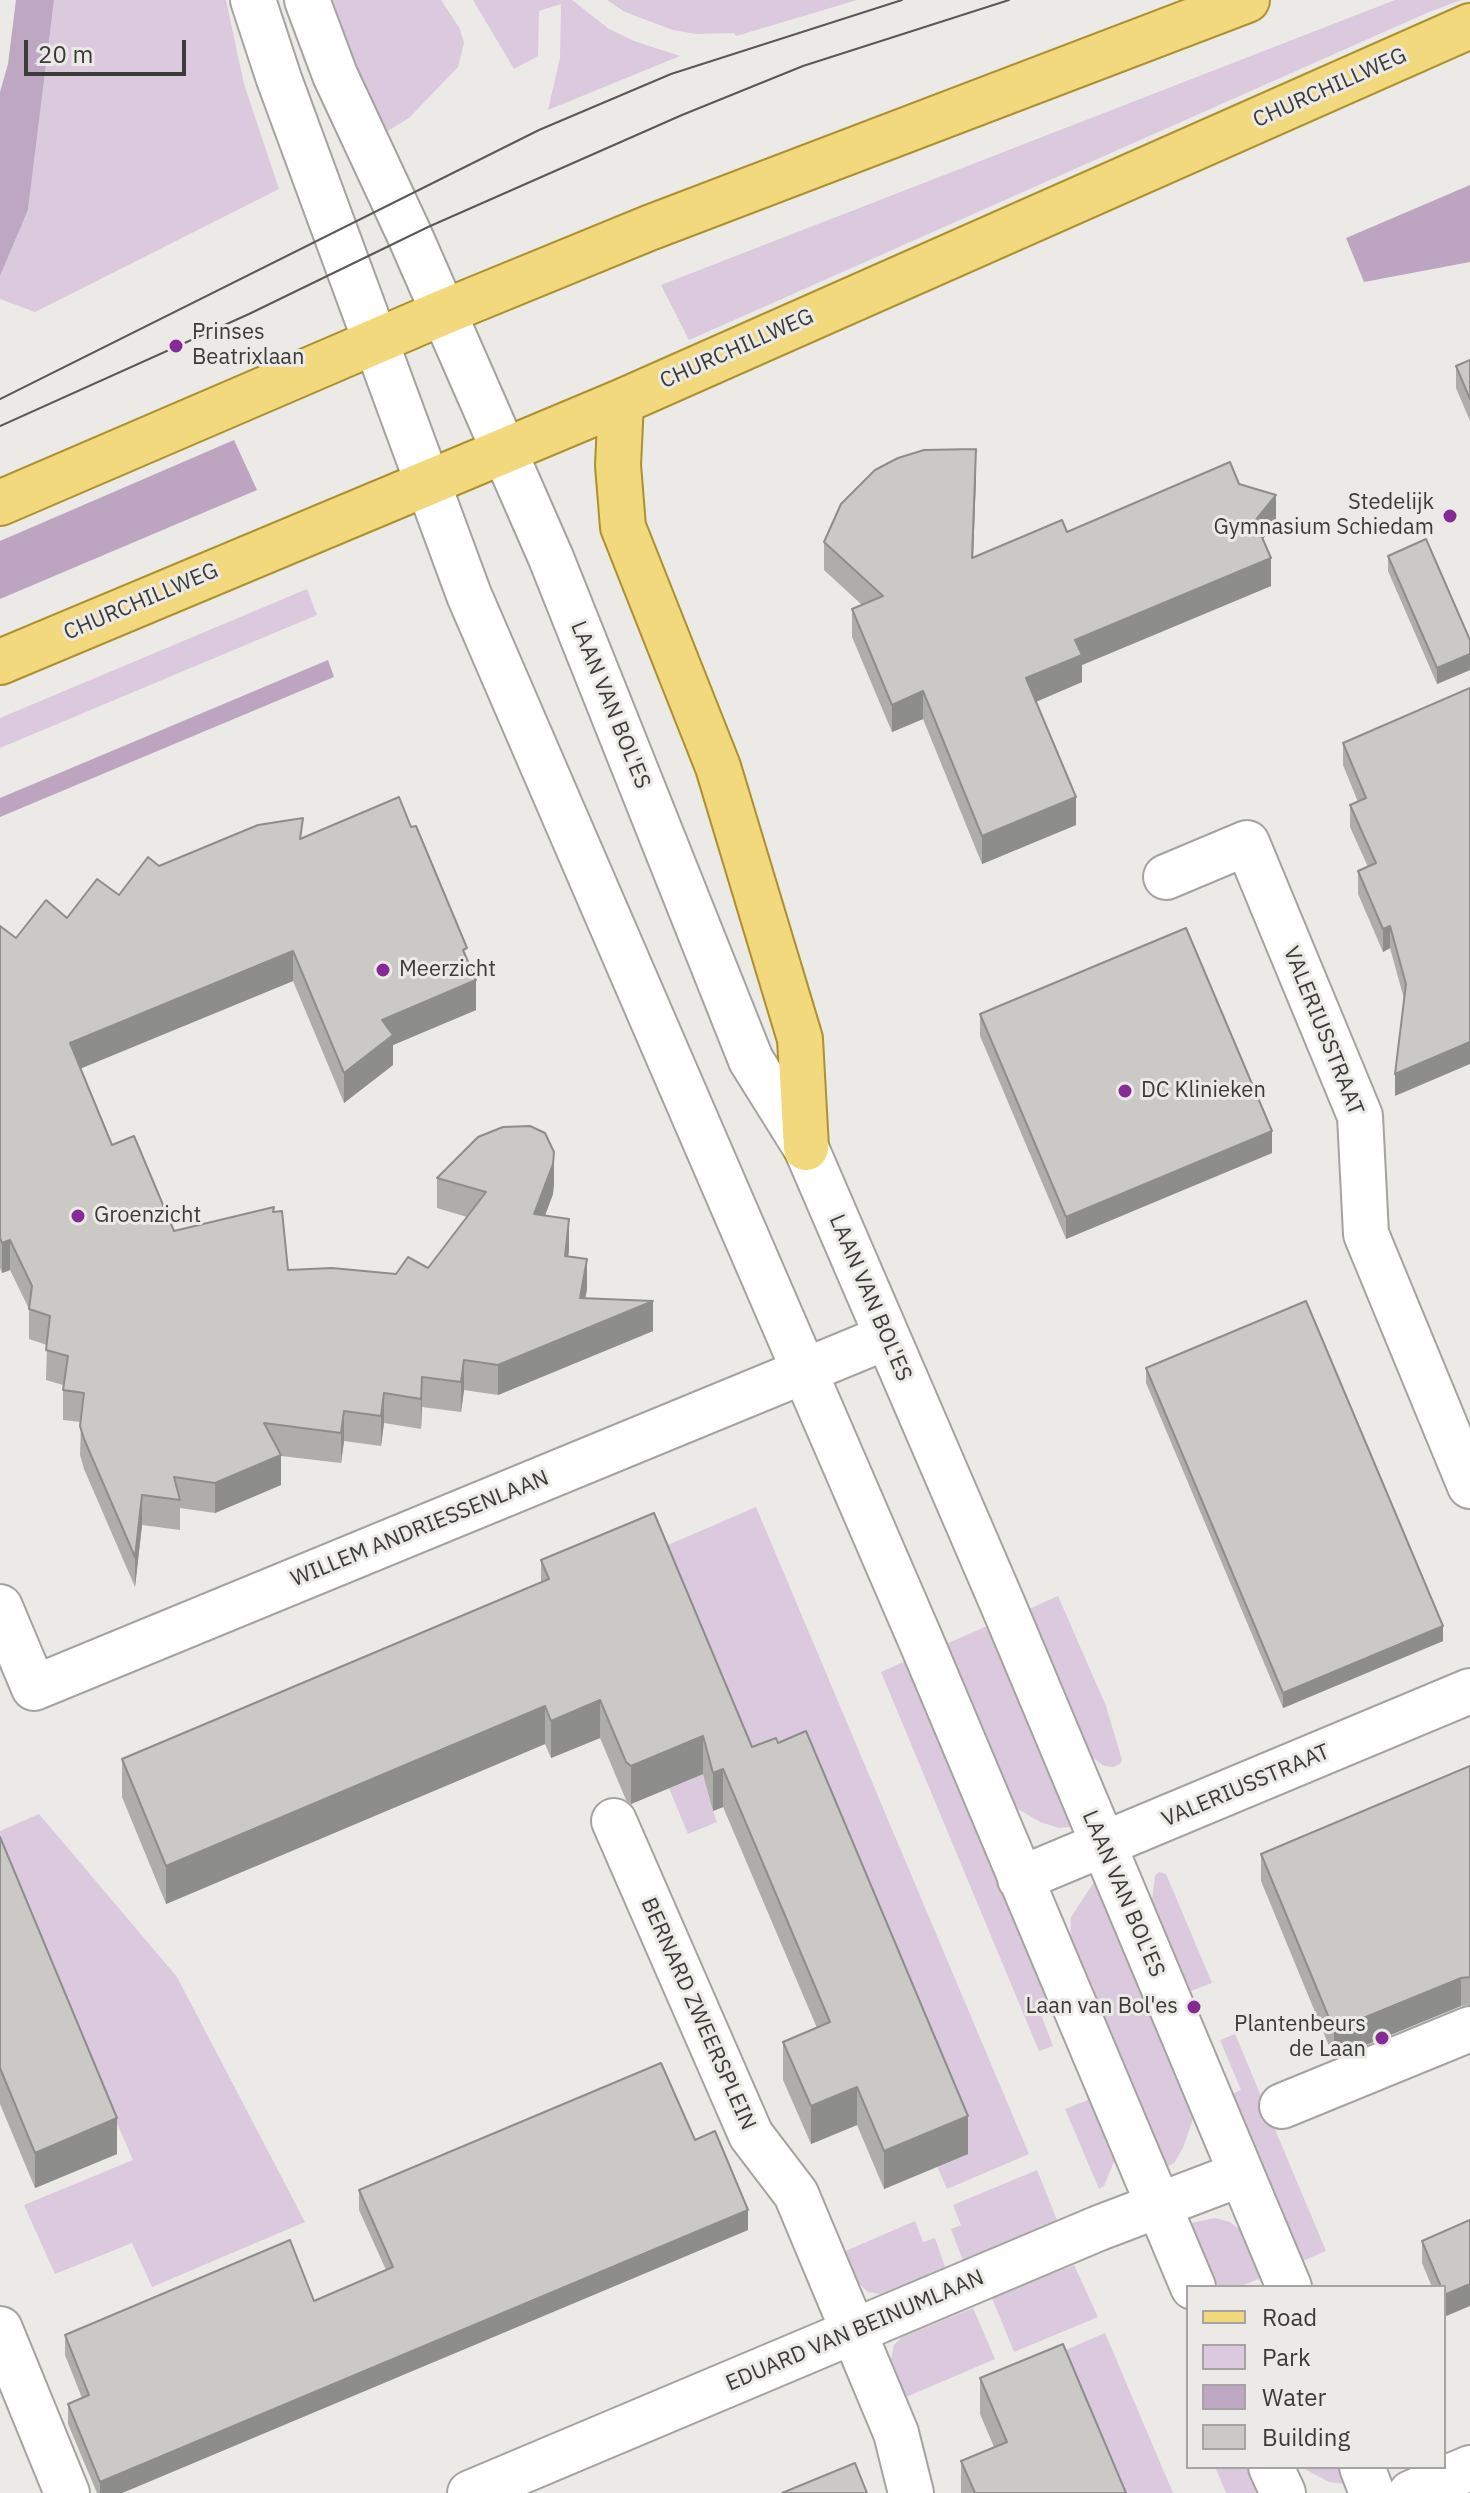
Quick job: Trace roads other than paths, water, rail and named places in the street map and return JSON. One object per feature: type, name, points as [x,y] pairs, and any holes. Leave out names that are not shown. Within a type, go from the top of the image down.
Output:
[{"type":"main road","points":[[0,503],[444,312],[649,228],[1247,0]]},
{"type":"main road","name":"CHURCHILLWEG","points":[[0,662],[621,402],[1470,26]]},
{"type":"main road","points":[[621,402],[618,465],[623,527],[718,767],[800,1039],[806,1148]]},
{"type":"street","points":[[253,0],[279,79],[469,595],[805,1370],[1192,2285]]},
{"type":"street","points":[[307,0],[341,89],[444,312]]},
{"type":"street","name":"LAAN VAN BOL'ES","points":[[444,312],[580,629],[751,1060],[806,1148],[1288,2285]]},
{"type":"street","name":"VALERIUSSTRAAT","points":[[1166,877],[1247,843],[1360,1116],[1366,1234],[1470,1486]]},
{"type":"street","name":"WILLEM ANDRIESSENLAAN","points":[[0,1607],[34,1688],[887,1337]]},
{"type":"street","name":"VALERIUSSTRAAT","points":[[1020,1879],[1470,1691]]},
{"type":"street","name":"BERNARD ZWEERSPLEIN","points":[[614,1821],[751,2135],[796,2194],[896,2433],[911,2493]]},
{"type":"street","points":[[1282,2106],[1470,2029]]},
{"type":"street","name":"EDUARD VAN BEINUMLAAN","points":[[470,2493],[1157,2205],[1241,2174]]},
{"type":"street","points":[[0,2329],[67,2493]]},
{"type":"street","points":[[1272,2469],[1283,2493]]},
{"type":"street","points":[[1363,2469],[1372,2493]]},
{"type":"water","points":[[16,0],[54,0],[28,210],[0,276],[0,92],[8,64]]},
{"type":"tram line","points":[[0,399],[539,130],[671,74],[902,0]]},
{"type":"tram line","points":[[0,426],[249,314],[428,227],[682,115],[803,66],[1009,0]]},
{"type":"place","name":"Prinses Beatrixlaan","points":[[176,346]]},
{"type":"place","name":"Stedelijk Gymnasium Schiedam","points":[[1450,516]]},
{"type":"place","name":"Meerzicht","points":[[383,970]]},
{"type":"place","name":"DC Klinieken","points":[[1125,1091]]},
{"type":"place","name":"Groenzicht","points":[[78,1216]]},
{"type":"place","name":"Laan van Bol'es","points":[[1194,2007]]},
{"type":"place","name":"Plantenbeurs de Laan","points":[[1382,2038]]}]
